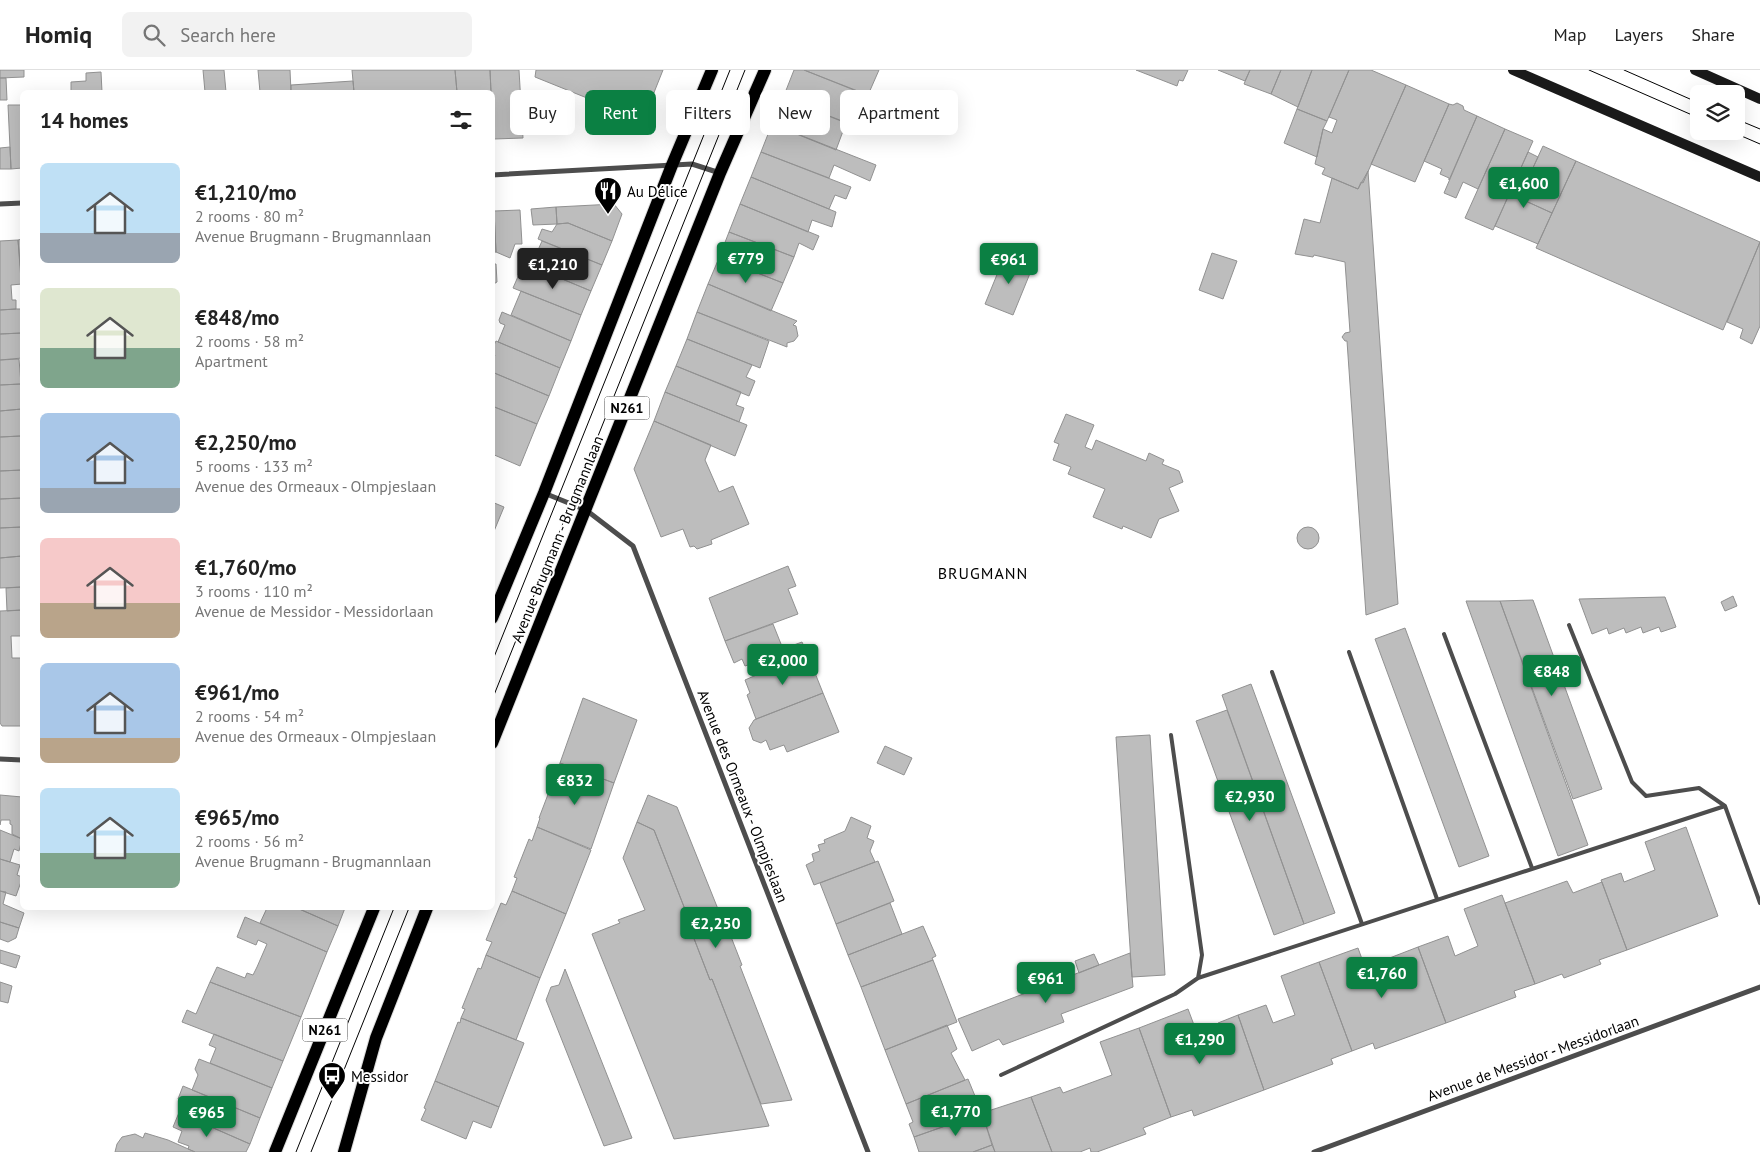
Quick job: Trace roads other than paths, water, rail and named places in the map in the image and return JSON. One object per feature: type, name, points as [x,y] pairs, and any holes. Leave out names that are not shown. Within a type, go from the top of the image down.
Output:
[{"type":"main road","name":"Avenue Brugmann - Brugmannlaan","points":[[495,611],[544,493],[672,165],[712,70]]},
{"type":"main road","name":"Avenue Brugmann - Brugmannlaan","points":[[495,736],[720,173],[765,70]]},
{"type":"main road","points":[[1513,70],[1760,177]]},
{"type":"main road","points":[[1695,70],[1760,99]]},
{"type":"main road","name":"N261","points":[[275,1152],[373,910]]},
{"type":"main road","points":[[344,1152],[376,1038],[426,910]]},
{"type":"street","points":[[495,175],[692,164],[720,173]]},
{"type":"street","points":[[0,204],[20,203]]},
{"type":"street","name":"Avenue des Ormeaux - Olmpjeslaan","points":[[544,493],[586,510],[633,546],[868,1152]]},
{"type":"street","points":[[0,759],[20,760]]},
{"type":"street","name":"Avenue de Messidor - Messidorlaan","points":[[1314,1152],[1760,987]]},
{"type":"lane","points":[[1569,625],[1632,782],[1646,796],[1699,788],[1725,806],[1760,903]]},
{"type":"lane","points":[[1444,634],[1532,868]]},
{"type":"lane","points":[[1349,652],[1437,899]]},
{"type":"lane","points":[[1272,672],[1362,924]]},
{"type":"lane","points":[[1171,735],[1202,955],[1198,978]]},
{"type":"lane","points":[[1001,1074],[1175,994],[1198,978],[1725,806]]},
{"type":"tram line","points":[[495,655],[730,70]]},
{"type":"tram line","points":[[495,693],[745,70]]},
{"type":"tram line","points":[[1589,70],[1690,114]]},
{"type":"tram line","points":[[1624,70],[1690,99]]},
{"type":"tram line","points":[[1745,123],[1760,129]]},
{"type":"tram line","points":[[1745,138],[1760,144]]},
{"type":"tram line","points":[[296,1152],[393,910]]},
{"type":"tram line","points":[[311,1152],[408,910]]},
{"type":"place","name":"Au Délice","points":[[608,215]]},
{"type":"place","name":"Messidor","points":[[332,1100]]},
{"type":"district","name":"BRUGMANN","points":[[983,573]]}]
